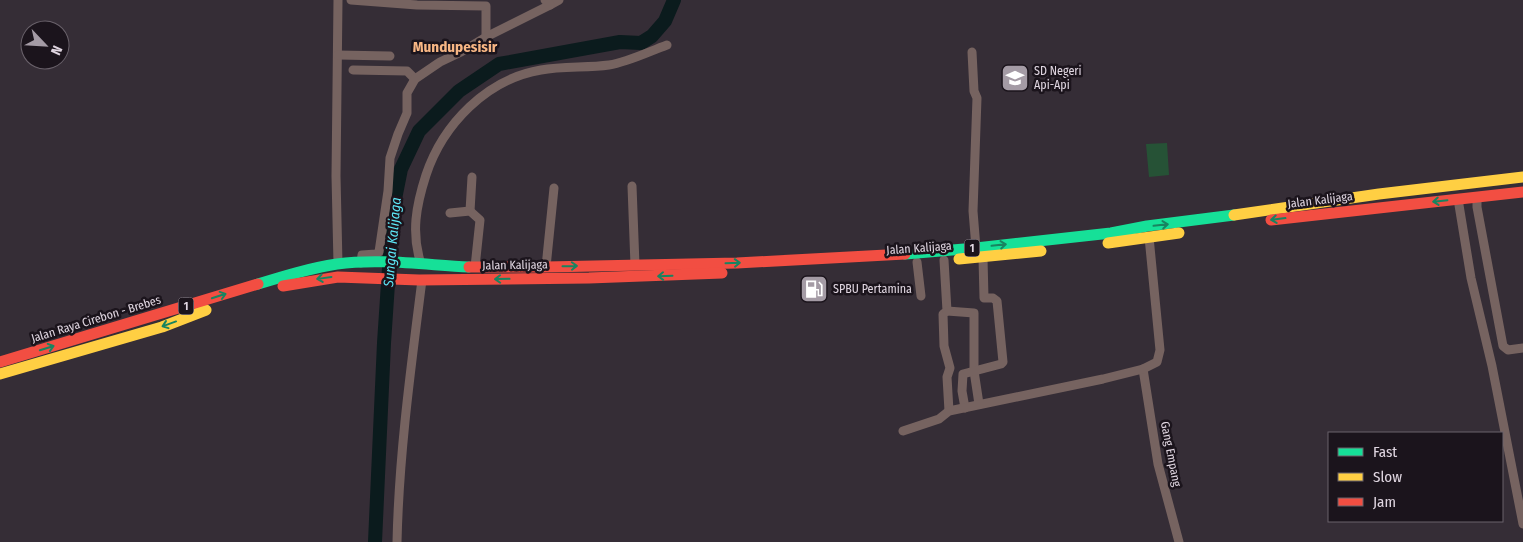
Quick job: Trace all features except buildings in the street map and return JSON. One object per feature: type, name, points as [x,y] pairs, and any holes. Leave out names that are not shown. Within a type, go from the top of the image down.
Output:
[{"type":"highway","name":"Jalan Kalijaga","points":[[374,262],[475,266],[546,266],[635,265],[861,257],[976,248],[1111,233],[1147,226],[1202,220],[1379,194],[1523,177]]},
{"type":"highway","points":[[1503,180],[1506,194]]},
{"type":"highway","name":"Jalan Kalijaga","points":[[373,278],[421,280],[680,275],[840,268],[983,258],[1223,226],[1523,192]]},
{"type":"highway","name":"Jalan Raya Cirebon - Brebes","points":[[0,362],[282,276],[338,264],[374,262]]},
{"type":"highway","name":"Jalan Raya Cirebon - Brebes","points":[[0,374],[162,326],[212,308],[285,286],[338,277],[373,278]]},
{"type":"street","points":[[338,0],[336,176],[338,264]]},
{"type":"street","points":[[351,0],[417,5],[486,6],[486,37]]},
{"type":"street","points":[[361,263],[362,255],[379,252],[388,191],[390,158],[407,113],[407,93],[415,78],[440,62],[512,25],[547,2],[559,0]]},
{"type":"street","points":[[419,264],[415,231],[426,175],[441,143],[457,120],[473,103],[494,89],[530,72],[609,65],[666,45]]},
{"type":"street","points":[[972,52],[974,91],[977,98],[973,211],[976,248]]},
{"type":"street","points":[[338,54],[390,56]]},
{"type":"street","points":[[353,70],[407,71],[415,78]]},
{"type":"street","points":[[470,211],[472,176]]},
{"type":"street","points":[[632,186],[635,265]]},
{"type":"street","points":[[546,266],[554,188]]},
{"type":"street","points":[[1477,197],[1477,207],[1503,346],[1508,350],[1523,348]]},
{"type":"street","points":[[1458,199],[1471,278],[1492,366],[1523,524]]},
{"type":"street","points":[[450,213],[470,211],[480,220],[475,266]]},
{"type":"street","points":[[904,431],[939,419],[949,411],[1036,394],[1144,369],[1157,362],[1160,350],[1149,237]]},
{"type":"street","points":[[965,408],[962,376],[965,373],[1000,365],[1003,362],[997,300],[984,298],[983,258]]},
{"type":"street","points":[[944,260],[947,311],[943,316],[945,352],[950,368],[947,377],[949,411]]},
{"type":"street","points":[[918,262],[922,296]]},
{"type":"street","points":[[398,542],[398,507],[421,280]]},
{"type":"street","points":[[947,311],[974,312],[974,371],[979,404]]},
{"type":"street","name":"Gang Empang","points":[[1144,369],[1158,464],[1180,542]]},
{"type":"green space","points":[[1167,143],[1169,175],[1149,177],[1146,144]]},
{"type":"waterway","name":"Sungai Kalijaga","points":[[375,542],[384,343],[393,209],[401,169],[419,131],[459,91],[499,64],[620,42],[641,43],[652,36],[665,21],[674,0]]},
{"type":"traffic: fast","points":[[905,254],[1111,233],[1147,226],[1234,215]]},
{"type":"traffic: fast","points":[[258,284],[317,268],[353,262],[469,267]]},
{"type":"traffic: slow","points":[[1234,215],[1379,194],[1523,177]]},
{"type":"traffic: slow","points":[[1108,243],[1179,233]]},
{"type":"traffic: slow","points":[[959,259],[1041,251]]},
{"type":"traffic: slow","points":[[0,374],[162,327],[206,310]]},
{"type":"traffic: jam","points":[[1271,220],[1523,192]]},
{"type":"traffic: jam","points":[[469,267],[737,263],[905,254]]},
{"type":"traffic: jam","points":[[283,286],[338,277],[419,280],[589,278],[722,273]]},
{"type":"traffic: jam","points":[[0,362],[258,284]]},
{"type":"place","name":"SD Negeri Api-Api","points":[[1015,78]]},
{"type":"place","name":"SPBU Pertamina","points":[[814,289]]},
{"type":"district","name":"Mundupesisir","points":[[455,47]]}]
